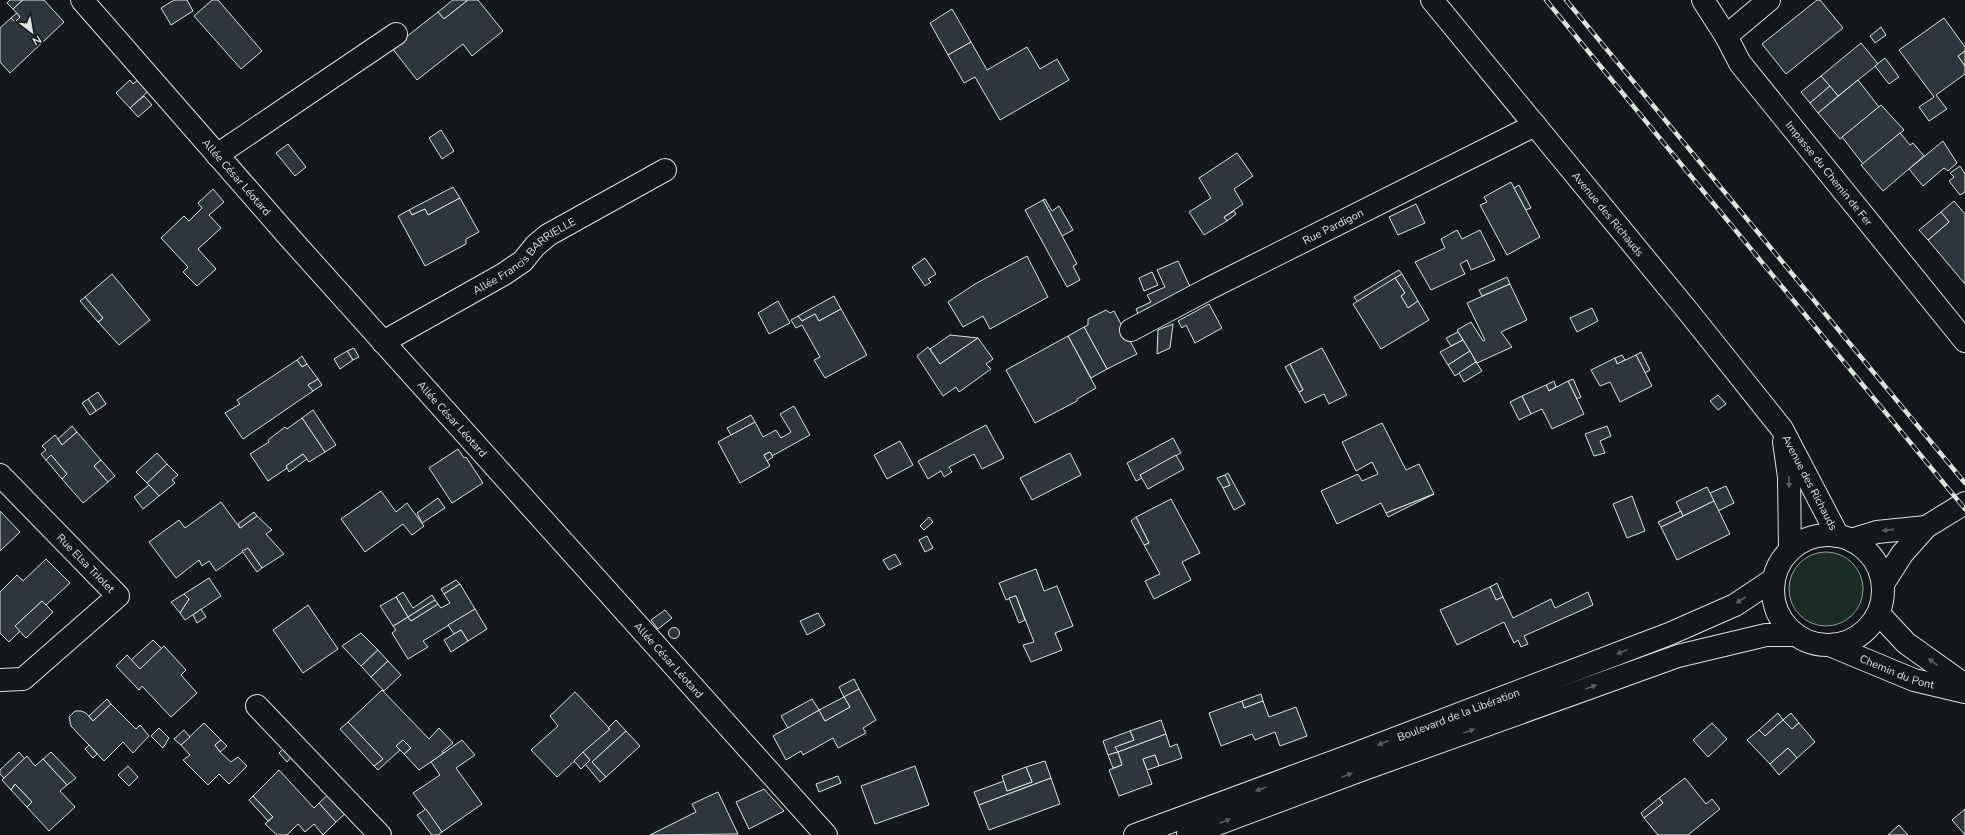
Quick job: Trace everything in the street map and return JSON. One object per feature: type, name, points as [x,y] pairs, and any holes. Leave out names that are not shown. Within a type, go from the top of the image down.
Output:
[{"type":"street","name":"Allée César Léotard","points":[[82,0],[383,342],[826,835]]},
{"type":"street","name":"Avenue des Richauds","points":[[1432,0],[1782,429],[1845,538]]},
{"type":"street","name":"Impasse du Chemin de Fer","points":[[1703,0],[1726,36],[1740,63],[1965,341]]},
{"type":"street","points":[[1726,36],[1769,0]]},
{"type":"street","points":[[217,155],[396,34]]},
{"type":"street","name":"Rue Pardigon","points":[[1131,330],[1222,282],[1535,125]]},
{"type":"street","name":"Allée Francis BARRIELLE","points":[[383,342],[504,274],[523,261],[535,246],[548,235],[664,170]]},
{"type":"street","name":"Avenue des Richauds","points":[[1782,429],[1789,477],[1790,550]]},
{"type":"street","name":"Rue Elsa Triolet","points":[[0,475],[118,596],[23,679],[0,680]]},
{"type":"street","points":[[1884,584],[1902,554],[1926,526],[1965,503]]},
{"type":"street","points":[[1845,538],[1864,547],[1874,558],[1880,570],[1884,584],[1883,599],[1879,614],[1867,630],[1851,641],[1832,646],[1813,644],[1796,635],[1785,625],[1776,611],[1772,595],[1774,579],[1783,558],[1790,550],[1801,542],[1812,537],[1845,538],[1877,532],[1926,526]]},
{"type":"street","name":"Boulevard de la Libération","points":[[1135,835],[1357,753],[1668,634],[1735,604],[1774,579]]},
{"type":"street","name":"Chemin du Pont","points":[[1879,614],[1906,643],[1965,685]]},
{"type":"street","name":"Boulevard de la Libération","points":[[1188,835],[1364,769],[1678,656],[1766,635],[1796,635]]},
{"type":"street","name":"Chemin du Pont","points":[[1832,646],[1914,680],[1965,692]]},
{"type":"street","points":[[257,706],[380,835]]},
{"type":"green space","points":[[1826,552],[1840,555],[1852,563],[1860,575],[1863,589],[1860,603],[1852,615],[1840,623],[1826,626],[1812,623],[1800,615],[1792,603],[1789,589],[1792,575],[1800,563],[1812,555]]},
{"type":"building","points":[[10,0],[23,0],[13,9],[7,3]]},
{"type":"building","points":[[23,0],[44,0],[64,22],[10,73],[0,62],[0,28],[11,18],[15,22],[20,17],[13,9]]},
{"type":"building","points":[[174,0],[187,0],[193,11],[171,25],[161,8]]},
{"type":"building","points":[[212,0],[218,0],[262,51],[241,69],[194,16]]},
{"type":"building","points":[[453,0],[468,0],[444,19],[438,12]]},
{"type":"building","points":[[468,0],[478,0],[503,31],[472,56],[463,44],[417,80],[392,48],[438,12],[444,19]]},
{"type":"building","points":[[1817,0],[1820,0],[1843,28],[1786,74],[1762,44]]},
{"type":"building","points":[[952,9],[971,42],[948,55],[930,23]]},
{"type":"building","points":[[17,13],[20,17],[15,22],[11,18]]},
{"type":"building","points":[[1944,18],[1965,47],[1965,51],[1958,56],[1965,66],[1965,74],[1936,95],[1947,109],[1929,121],[1919,107],[1934,97],[1899,50]]},
{"type":"building","points":[[1881,27],[1886,35],[1875,43],[1870,36]]},
{"type":"building","points":[[971,42],[987,70],[1027,47],[1040,69],[1057,59],[1069,80],[1000,120],[975,77],[964,83],[948,55]]},
{"type":"building","points":[[1861,43],[1878,64],[1838,96],[1821,76]]},
{"type":"building","points":[[1965,51],[1965,66],[1958,56]]},
{"type":"building","points":[[1885,58],[1899,77],[1889,84],[1875,66]]},
{"type":"building","points":[[144,75],[154,86],[130,108],[116,93],[130,80],[133,84]]},
{"type":"building","points":[[1821,76],[1830,86],[1810,103],[1801,92]]},
{"type":"building","points":[[1858,80],[1879,107],[1840,139],[1818,113]]},
{"type":"building","points":[[1830,86],[1838,96],[1818,113],[1810,103]]},
{"type":"building","points":[[144,96],[152,105],[138,117],[130,108]]},
{"type":"building","points":[[1881,105],[1904,130],[1863,164],[1842,137]]},
{"type":"building","points":[[441,130],[454,151],[442,159],[429,138]]},
{"type":"building","points":[[1900,133],[1910,145],[1913,143],[1924,156],[1883,191],[1861,165]]},
{"type":"building","points":[[1943,141],[1957,163],[1948,171],[1944,168],[1923,186],[1909,169]]},
{"type":"building","points":[[288,144],[306,167],[295,176],[276,153]]},
{"type":"building","points":[[1237,153],[1253,176],[1234,189],[1243,204],[1224,217],[1227,221],[1204,235],[1189,212],[1211,198],[1199,178]]},
{"type":"building","points":[[1960,166],[1965,174],[1965,192],[1960,195],[1949,181],[1954,177],[1950,173]]},
{"type":"building","points":[[1511,182],[1540,237],[1507,255],[1480,205],[1487,202],[1484,197]]},
{"type":"building","points":[[1519,185],[1531,208],[1526,210],[1514,188]]},
{"type":"building","points":[[453,187],[460,198],[428,215],[425,209],[412,215],[409,210]]},
{"type":"building","points":[[213,189],[224,202],[209,215],[221,228],[198,249],[216,269],[197,286],[183,272],[188,267],[161,238],[184,216],[189,221],[202,208],[198,203]]},
{"type":"building","points":[[460,198],[479,232],[466,239],[466,244],[425,266],[398,216],[409,210],[412,215],[425,209],[428,215]]},
{"type":"building","points":[[1045,199],[1052,211],[1059,206],[1073,230],[1062,236],[1043,200]]},
{"type":"building","points":[[1043,200],[1077,264],[1073,266],[1080,280],[1067,287],[1025,210]]},
{"type":"building","points":[[1954,201],[1965,214],[1965,284],[1928,240],[1949,222],[1941,212]]},
{"type":"building","points":[[1416,204],[1425,223],[1398,235],[1389,217]]},
{"type":"building","points":[[1234,211],[1236,214],[1227,221],[1224,217]]},
{"type":"building","points":[[1941,212],[1949,222],[1928,240],[1919,230]]},
{"type":"building","points":[[1457,230],[1462,239],[1480,230],[1495,260],[1471,270],[1467,260],[1460,264],[1465,274],[1431,290],[1415,262],[1445,248],[1441,239]]},
{"type":"building","points":[[1027,256],[1048,297],[990,329],[983,316],[963,327],[948,302],[975,284]]},
{"type":"building","points":[[925,258],[936,274],[928,279],[931,282],[925,286],[912,267]]},
{"type":"building","points":[[1178,261],[1193,293],[1140,318],[1136,309],[1151,302],[1147,295],[1165,287],[1157,270]]},
{"type":"building","points":[[1399,270],[1402,274],[1358,302],[1354,297]]},
{"type":"building","points":[[1152,272],[1158,285],[1144,291],[1139,278]]},
{"type":"building","points":[[112,274],[150,320],[119,345],[98,322],[103,318],[85,297]]},
{"type":"building","points":[[1402,274],[1418,301],[1408,308],[1401,296],[1405,293],[1395,278]]},
{"type":"building","points":[[1507,277],[1510,284],[1482,296],[1479,290]]},
{"type":"building","points":[[1395,278],[1405,293],[1401,296],[1408,308],[1418,301],[1429,320],[1381,349],[1353,304]]},
{"type":"building","points":[[1510,284],[1527,320],[1501,332],[1512,347],[1477,363],[1457,330],[1471,322],[1483,341],[1485,340],[1467,303]]},
{"type":"building","points":[[834,296],[841,309],[819,321],[815,314],[802,321],[798,316]]},
{"type":"building","points":[[85,297],[103,318],[98,322],[80,301]]},
{"type":"building","points":[[778,301],[790,323],[769,334],[758,313]]},
{"type":"building","points":[[1209,304],[1222,328],[1195,343],[1186,325],[1182,328],[1178,321]]},
{"type":"building","points":[[1592,308],[1598,321],[1577,332],[1570,318]]},
{"type":"building","points":[[841,309],[867,355],[825,378],[814,360],[820,357],[802,325],[796,328],[791,320],[798,316],[802,321],[815,314],[819,321]]},
{"type":"building","points":[[1106,310],[1110,313],[1114,311],[1137,354],[1107,369],[1084,327],[1088,325],[1088,319]]},
{"type":"building","points":[[1173,324],[1170,348],[1157,354],[1158,330]]},
{"type":"building","points":[[1084,327],[1107,369],[1091,378],[1068,336]]},
{"type":"building","points":[[1458,332],[1463,340],[1451,346],[1446,338]]},
{"type":"building","points":[[950,335],[978,338],[940,364],[930,349]]},
{"type":"building","points":[[1068,336],[1096,388],[1077,399],[1077,401],[1035,423],[1006,370]]},
{"type":"building","points":[[978,338],[993,359],[986,364],[991,369],[959,392],[956,387],[943,396],[917,356],[928,347],[940,364]]},
{"type":"building","points":[[1463,340],[1470,351],[1448,365],[1440,352]]},
{"type":"building","points":[[354,348],[359,357],[353,360],[347,351]]},
{"type":"building","points":[[1322,348],[1347,395],[1329,404],[1324,394],[1305,403],[1299,392],[1303,390],[1290,364]]},
{"type":"building","points":[[347,351],[353,360],[340,369],[334,359]]},
{"type":"building","points":[[1470,351],[1476,362],[1455,376],[1448,365]]},
{"type":"building","points":[[1641,352],[1650,370],[1645,373],[1636,355]]},
{"type":"building","points":[[1622,355],[1625,360],[1617,364],[1615,358]]},
{"type":"building","points":[[1636,355],[1652,386],[1620,402],[1610,382],[1600,386],[1591,370],[1615,358],[1617,364]]},
{"type":"building","points":[[302,356],[307,364],[302,367],[297,360]]},
{"type":"building","points":[[297,360],[302,367],[307,364],[318,379],[308,385],[313,391],[243,439],[225,413],[240,404],[237,400]]},
{"type":"building","points":[[1476,362],[1482,371],[1464,382],[1459,373]]},
{"type":"building","points":[[1290,364],[1303,390],[1299,392],[1285,367]]},
{"type":"building","points":[[318,379],[322,385],[313,391],[308,385]]},
{"type":"building","points":[[1573,379],[1581,397],[1577,399],[1568,381]]},
{"type":"building","points":[[1554,381],[1556,387],[1549,391],[1546,385]]},
{"type":"building","points":[[1568,381],[1584,414],[1552,429],[1542,409],[1531,414],[1522,396],[1546,385],[1549,391]]},
{"type":"building","points":[[98,392],[106,404],[96,411],[88,399]]},
{"type":"building","points":[[1718,395],[1726,404],[1718,410],[1710,401]]},
{"type":"building","points":[[1522,396],[1531,414],[1519,420],[1510,402]]},
{"type":"building","points":[[88,399],[96,411],[90,415],[82,403]]},
{"type":"building","points":[[794,406],[810,435],[772,456],[770,452],[764,455],[770,466],[740,483],[718,442],[755,422],[763,437],[776,430],[781,438],[791,432],[780,414]]},
{"type":"building","points":[[313,410],[336,445],[325,452],[302,418]]},
{"type":"building","points":[[751,415],[755,422],[731,435],[727,428]]},
{"type":"building","points":[[302,418],[325,452],[309,462],[303,454],[286,466],[287,468],[268,481],[250,454],[269,442],[268,440],[285,427],[287,429]]},
{"type":"building","points":[[1382,423],[1406,470],[1419,464],[1434,494],[1386,513],[1381,503],[1337,524],[1321,491],[1358,474],[1362,481],[1378,474],[1372,462],[1356,471],[1342,442]]},
{"type":"building","points":[[986,425],[1004,458],[982,469],[974,454],[949,467],[952,472],[944,477],[941,471],[928,479],[918,461]]},
{"type":"building","points":[[72,426],[77,432],[62,445],[58,439]]},
{"type":"building","points":[[1607,426],[1611,436],[1600,441],[1605,453],[1594,456],[1585,434]]},
{"type":"building","points":[[77,432],[101,460],[94,466],[108,482],[83,503],[62,479],[67,474],[51,455],[46,460],[41,454],[46,450],[42,446],[55,435],[62,445]]},
{"type":"building","points":[[1173,438],[1181,453],[1140,475],[1142,478],[1136,481],[1127,463]]},
{"type":"building","points":[[900,441],[913,465],[887,479],[874,455]]},
{"type":"building","points":[[458,449],[464,458],[466,457],[483,483],[452,503],[429,468]]},
{"type":"building","points":[[770,452],[773,457],[767,461],[764,455]]},
{"type":"building","points":[[157,453],[167,464],[147,483],[136,472]]},
{"type":"building","points":[[1070,453],[1081,475],[1032,500],[1020,478]]},
{"type":"building","points":[[303,454],[307,459],[289,472],[286,466]]},
{"type":"building","points":[[51,455],[67,474],[62,479],[46,460]]},
{"type":"building","points":[[1176,455],[1184,469],[1148,489],[1140,475]]},
{"type":"building","points":[[101,460],[115,476],[108,482],[94,466]]},
{"type":"building","points":[[167,464],[178,475],[172,480],[175,483],[159,496],[147,483]]},
{"type":"building","points":[[1228,473],[1245,504],[1234,510],[1223,488],[1230,485],[1225,475]]},
{"type":"building","points":[[1225,475],[1230,485],[1223,488],[1217,478]]},
{"type":"building","points":[[149,485],[159,496],[143,509],[134,497]]},
{"type":"building","points":[[1726,486],[1734,503],[1718,511],[1710,493]]},
{"type":"building","points":[[1707,487],[1714,501],[1683,516],[1676,502]]},
{"type":"building","points":[[381,491],[396,512],[407,503],[424,526],[412,535],[403,524],[365,552],[341,519]]},
{"type":"building","points":[[1434,494],[1388,517],[1386,513]]},
{"type":"building","points":[[1632,496],[1645,531],[1627,538],[1613,504]]},
{"type":"building","points":[[438,498],[445,508],[422,523],[417,513]]},
{"type":"building","points":[[1171,499],[1200,553],[1182,562],[1191,580],[1154,599],[1145,581],[1160,574],[1144,545],[1149,543],[1136,517]]},
{"type":"building","points":[[1714,501],[1730,534],[1677,560],[1661,527]]},
{"type":"building","points":[[221,502],[240,528],[257,516],[272,530],[266,534],[284,554],[262,568],[248,548],[216,571],[209,561],[202,566],[199,560],[176,578],[149,542],[179,520],[185,528]]},
{"type":"building","points":[[0,511],[20,532],[0,551]]},
{"type":"building","points":[[1681,511],[1683,516],[1661,527],[1658,522]]},
{"type":"building","points":[[254,512],[257,516],[240,528],[238,524]]},
{"type":"building","points":[[929,517],[933,522],[924,530],[920,526]]},
{"type":"building","points":[[1136,517],[1149,543],[1144,545],[1131,521]]},
{"type":"building","points":[[927,536],[933,548],[925,552],[919,540]]},
{"type":"building","points":[[248,548],[262,568],[257,572],[242,551]]},
{"type":"building","points":[[895,554],[901,564],[889,570],[883,560]]},
{"type":"building","points":[[46,559],[70,583],[46,605],[42,601],[15,626],[20,631],[9,642],[0,633],[0,592],[17,575],[23,581]]},
{"type":"building","points":[[1036,569],[1044,591],[1057,586],[1073,626],[1055,633],[1062,650],[1031,662],[1023,645],[1034,642],[1016,596],[1006,600],[999,583]]},
{"type":"building","points":[[209,578],[221,596],[185,620],[180,613],[189,599],[184,594]]},
{"type":"building","points":[[456,580],[460,584],[444,594],[441,589]]},
{"type":"building","points":[[1497,583],[1503,597],[1496,600],[1490,587]]},
{"type":"building","points":[[460,584],[475,609],[423,641],[428,647],[408,659],[392,633],[396,630],[393,626],[408,617],[411,621],[438,604],[441,608],[450,603],[444,594]]},
{"type":"building","points":[[1490,587],[1496,600],[1503,597],[1513,618],[1551,599],[1555,608],[1588,592],[1593,605],[1524,636],[1528,644],[1521,647],[1518,640],[1514,643],[1504,622],[1457,645],[1440,610]]},
{"type":"building","points":[[403,592],[413,608],[432,595],[435,600],[408,617],[396,597]]},
{"type":"building","points":[[184,594],[189,599],[180,613],[171,602]]},
{"type":"building","points":[[1016,596],[1025,620],[1019,623],[1009,598]]},
{"type":"building","points":[[396,597],[408,617],[393,626],[380,606]]},
{"type":"building","points":[[435,600],[438,604],[411,621],[408,617]]},
{"type":"building","points":[[42,601],[53,612],[26,638],[15,626]]},
{"type":"building","points":[[308,605],[338,649],[303,673],[273,630]]},
{"type":"building","points":[[201,609],[206,617],[197,623],[193,615]]},
{"type":"building","points":[[475,609],[487,629],[468,641],[461,630],[454,634],[448,625]]},
{"type":"building","points":[[665,610],[672,618],[658,629],[651,620]]},
{"type":"building","points":[[818,613],[825,625],[807,635],[800,621]]},
{"type":"building","points":[[674,627],[678,629],[680,633],[678,637],[674,639],[670,637],[668,633],[670,629]]},
{"type":"building","points":[[461,630],[468,641],[451,652],[444,640]]},
{"type":"building","points":[[361,633],[378,650],[361,666],[342,646]]},
{"type":"building","points":[[153,640],[162,649],[140,669],[131,660]]},
{"type":"building","points":[[164,646],[186,670],[181,675],[197,693],[171,717],[142,686],[139,690],[116,666],[127,655],[140,669]]},
{"type":"building","points":[[378,650],[388,661],[371,677],[361,666]]},
{"type":"building","points":[[388,661],[401,675],[384,691],[371,677]]},
{"type":"building","points":[[854,679],[859,689],[844,697],[839,687]]},
{"type":"building","points":[[859,689],[876,720],[863,728],[866,733],[838,748],[833,738],[803,755],[801,751],[786,760],[773,736],[819,710],[825,721],[850,707],[844,697]]},
{"type":"building","points":[[382,690],[429,739],[439,728],[453,743],[442,752],[444,753],[419,770],[404,754],[411,748],[403,740],[396,746],[400,750],[378,770],[374,766],[383,759],[348,722]]},
{"type":"building","points":[[575,692],[610,729],[557,777],[531,750],[558,726],[550,716]]},
{"type":"building","points":[[1261,694],[1263,701],[1244,708],[1242,701]]},
{"type":"building","points":[[844,697],[850,707],[825,721],[819,710]]},
{"type":"building","points":[[107,699],[111,704],[93,721],[89,716]]},
{"type":"building","points":[[812,699],[819,710],[788,728],[781,716]]},
{"type":"building","points":[[1242,701],[1244,708],[1263,701],[1269,717],[1296,707],[1307,736],[1280,746],[1275,732],[1255,740],[1252,734],[1221,746],[1209,713]]},
{"type":"building","points":[[111,704],[136,729],[140,725],[149,736],[133,753],[123,742],[104,761],[71,726],[69,717],[75,711],[81,711],[86,713],[93,721]]},
{"type":"building","points":[[1778,713],[1783,720],[1765,736],[1759,730]]},
{"type":"building","points":[[1791,713],[1799,723],[1792,729],[1783,720]]},
{"type":"building","points":[[616,720],[626,731],[592,762],[606,777],[600,782],[585,764],[590,760],[583,752],[610,729],[608,728]]},
{"type":"building","points":[[1161,720],[1166,734],[1118,752],[1115,747],[1134,740],[1130,731]]},
{"type":"building","points":[[1783,720],[1792,729],[1799,723],[1815,742],[1797,758],[1788,748],[1770,764],[1747,740],[1759,730],[1765,736]]},
{"type":"building","points":[[348,722],[383,759],[374,766],[340,729]]},
{"type":"building","points":[[204,723],[221,740],[215,745],[220,752],[231,762],[238,757],[247,766],[229,784],[219,774],[208,785],[183,760],[190,755],[181,745]]},
{"type":"building","points":[[1712,723],[1727,739],[1708,757],[1693,740]]},
{"type":"building","points":[[159,728],[169,738],[163,748],[151,736]]},
{"type":"building","points":[[184,730],[190,737],[181,745],[174,739]]},
{"type":"building","points":[[626,731],[640,746],[606,777],[592,762]]},
{"type":"building","points":[[1130,731],[1134,740],[1115,747],[1118,752],[1108,755],[1103,741]]},
{"type":"building","points":[[1166,734],[1170,747],[1177,744],[1182,758],[1159,766],[1155,755],[1143,759],[1152,784],[1119,796],[1109,770],[1122,765],[1118,752]]},
{"type":"building","points":[[221,740],[227,746],[220,752],[215,745]]},
{"type":"building","points":[[403,740],[411,748],[404,754],[396,746]]},
{"type":"building","points":[[462,740],[475,755],[456,768],[482,804],[442,832],[413,793],[440,775],[431,762]]},
{"type":"building","points":[[89,745],[97,754],[93,758],[85,749]]},
{"type":"building","points":[[286,746],[294,754],[287,762],[279,753]]},
{"type":"building","points":[[1788,748],[1797,758],[1779,775],[1770,764]]},
{"type":"building","points":[[19,752],[25,759],[4,778],[0,774],[0,770]]},
{"type":"building","points":[[51,752],[76,778],[67,785],[43,759]]},
{"type":"building","points":[[583,752],[590,760],[581,769],[574,761]]},
{"type":"building","points":[[1118,752],[1122,765],[1113,768],[1108,755]]},
{"type":"building","points":[[1155,755],[1159,766],[1147,770],[1143,759]]},
{"type":"building","points":[[27,756],[35,766],[43,759],[67,785],[60,791],[75,807],[49,831],[27,807],[32,802],[15,784],[11,790],[2,780]]},
{"type":"building","points":[[1045,761],[1051,778],[979,805],[974,792],[1004,781],[1007,791],[1032,782],[1026,767]]},
{"type":"building","points":[[128,766],[138,777],[129,786],[118,775]]},
{"type":"building","points":[[915,766],[929,805],[875,824],[861,786]]},
{"type":"building","points":[[1026,767],[1032,782],[1007,791],[1002,776]]},
{"type":"building","points":[[279,770],[314,808],[319,803],[336,822],[323,835],[314,824],[305,832],[298,824],[287,835],[277,835],[265,824],[273,817],[253,796]]},
{"type":"building","points":[[838,776],[841,783],[819,792],[816,784]]},
{"type":"building","points":[[1051,778],[1060,804],[989,830],[979,805]]},
{"type":"building","points":[[1685,778],[1706,804],[1712,799],[1720,809],[1688,835],[1658,835],[1644,818],[1663,803],[1659,798]]},
{"type":"building","points":[[15,784],[32,802],[27,807],[11,790]]},
{"type":"building","points":[[764,789],[784,811],[749,829],[736,802]]},
{"type":"building","points":[[331,792],[349,810],[336,822],[319,803]]},
{"type":"building","points":[[718,792],[738,834],[650,835],[696,812],[692,804]]},
{"type":"building","points":[[253,796],[273,817],[268,821],[249,800]]},
{"type":"building","points":[[1659,798],[1663,803],[1644,818],[1641,813]]},
{"type":"building","points":[[426,809],[442,832],[438,835],[432,835],[417,815]]},
{"type":"building","points":[[1965,809],[1965,835],[1952,820]]},
{"type":"building","points":[[1899,825],[1908,835],[1888,835]]},
{"type":"railway","points":[[1546,0],[1965,509]]},
{"type":"railway","points":[[1566,0],[1965,483]]}]
